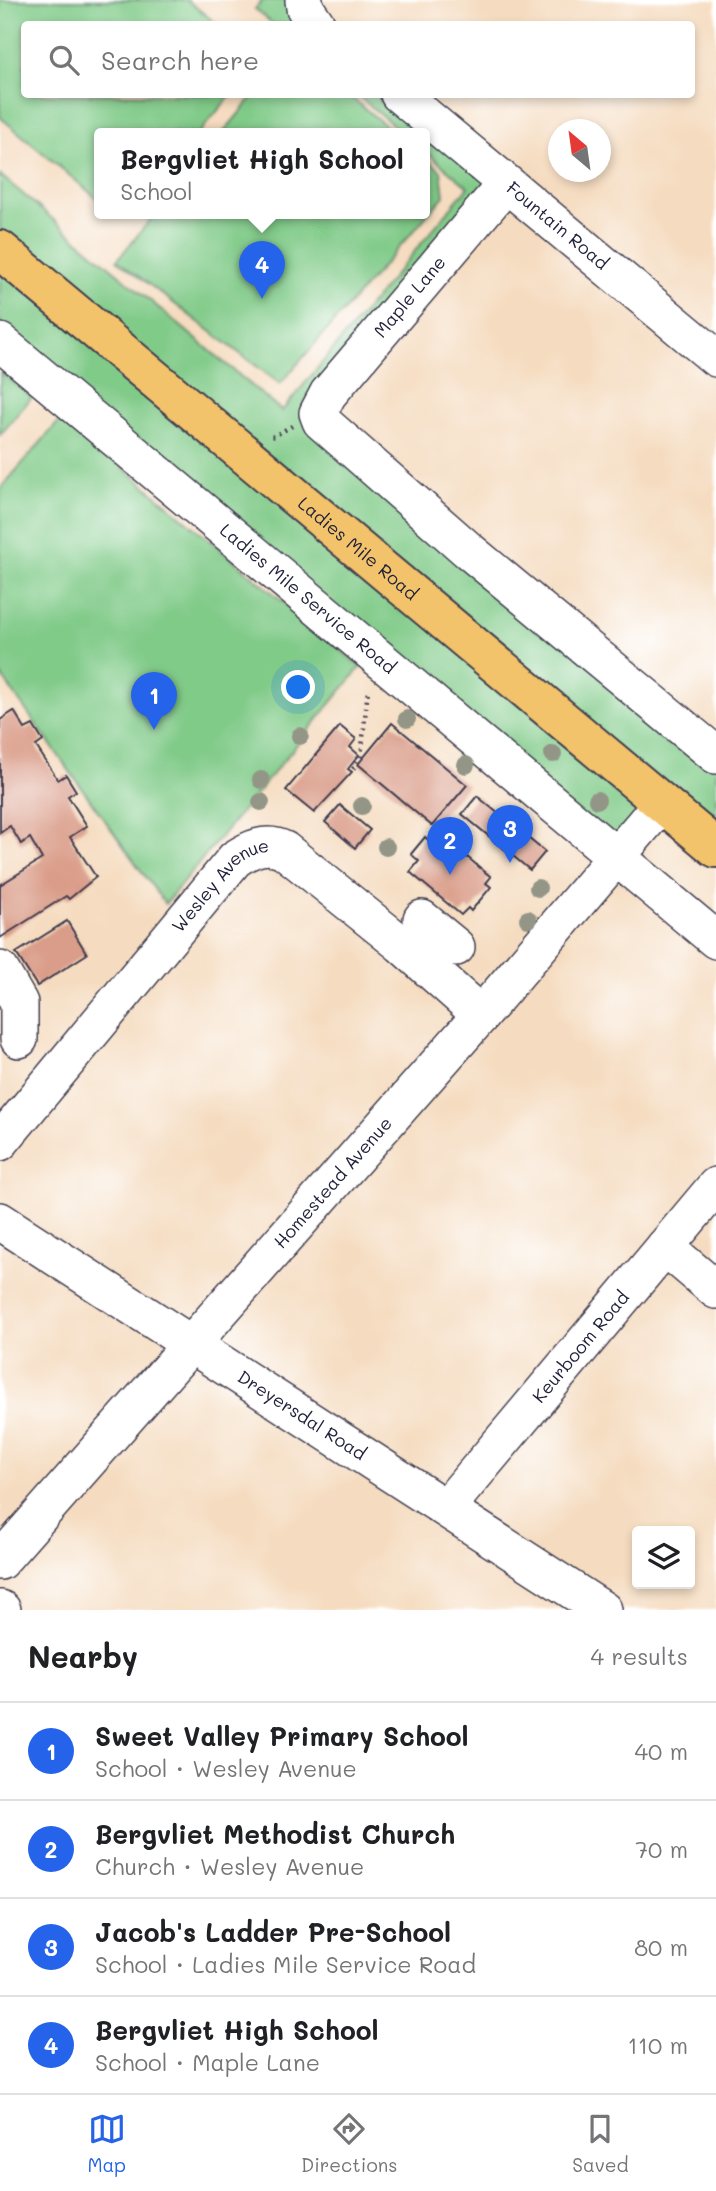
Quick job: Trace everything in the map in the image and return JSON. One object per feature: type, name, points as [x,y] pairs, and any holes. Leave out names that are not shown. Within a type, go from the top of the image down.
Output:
[{"type":"main road","name":"Ladies Mile Road","points":[[0,250],[716,848]]},
{"type":"street","points":[[304,0],[305,8],[314,21]]},
{"type":"street","name":"Fountain Road","points":[[404,98],[716,358]]},
{"type":"street","name":"Maple Lane","points":[[506,184],[328,394],[318,413],[327,430],[337,439],[716,755]]},
{"type":"street","name":"Ladies Mile Service Road","points":[[0,342],[716,940]]},
{"type":"street","name":"Homestead Avenue","points":[[0,1561],[481,1015],[662,803]]},
{"type":"street","name":"Wesley Avenue","points":[[0,1142],[235,859],[265,845],[284,850],[401,944],[481,1015]]},
{"type":"street","points":[[422,919],[456,947]]},
{"type":"street","points":[[0,970],[19,1003],[10,1041],[58,1071]]},
{"type":"street","name":"Keurboom Road","points":[[446,1508],[716,1186]]},
{"type":"street","name":"Dreyersdal Road","points":[[0,1221],[603,1610]]},
{"type":"street","points":[[664,1247],[716,1290]]},
{"type":"path","points":[[353,769],[361,757],[370,678]]},
{"type":"green space","points":[[0,0],[187,0],[213,21],[21,21],[21,98],[228,98],[203,128],[94,128],[94,196],[0,117]]},
{"type":"green space","points":[[263,0],[304,0],[314,21],[269,21],[255,9]]},
{"type":"green space","points":[[252,98],[352,98],[389,128],[227,128]]},
{"type":"green space","points":[[361,98],[403,98],[506,184],[321,404],[716,755],[716,848],[662,803],[615,857],[0,342],[0,175],[282,411],[468,187],[430,155],[430,128],[397,128]]},
{"type":"green space","points":[[430,161],[441,171],[444,196],[430,212]]},
{"type":"green space","points":[[151,219],[424,219],[280,384],[117,260]]},
{"type":"green space","points":[[0,372],[32,397],[0,435]]},
{"type":"green space","points":[[63,417],[361,667],[165,904],[0,674],[0,489]]},
{"type":"building","points":[[14,711],[25,729],[33,725],[43,741],[36,746],[58,780],[66,775],[76,791],[68,796],[87,826],[70,837],[96,877],[69,899],[66,896],[0,938],[0,885],[42,859],[30,838],[21,844],[10,826],[0,833],[0,720]]},
{"type":"building","points":[[392,723],[467,785],[432,826],[358,764]]},
{"type":"building","points":[[340,726],[356,739],[350,747],[359,755],[348,769],[352,772],[314,813],[286,790]]},
{"type":"building","points":[[477,796],[545,852],[530,870],[462,814]]},
{"type":"building","points":[[340,805],[370,830],[355,848],[325,822]]},
{"type":"building","points":[[442,836],[491,877],[486,883],[491,887],[471,911],[468,908],[461,915],[410,872],[419,861],[411,854],[425,837],[434,845]]},
{"type":"building","points":[[67,921],[87,954],[37,986],[16,953]]},
{"type":"place","name":"Bergvliet High School","points":[[262,299]]},
{"type":"place","name":"Sweet Valley Primary School","points":[[154,730]]},
{"type":"place","name":"Jacob's Ladder Pre-School","points":[[510,863]]},
{"type":"place","name":"Bergvliet Methodist Church","points":[[450,875]]}]
